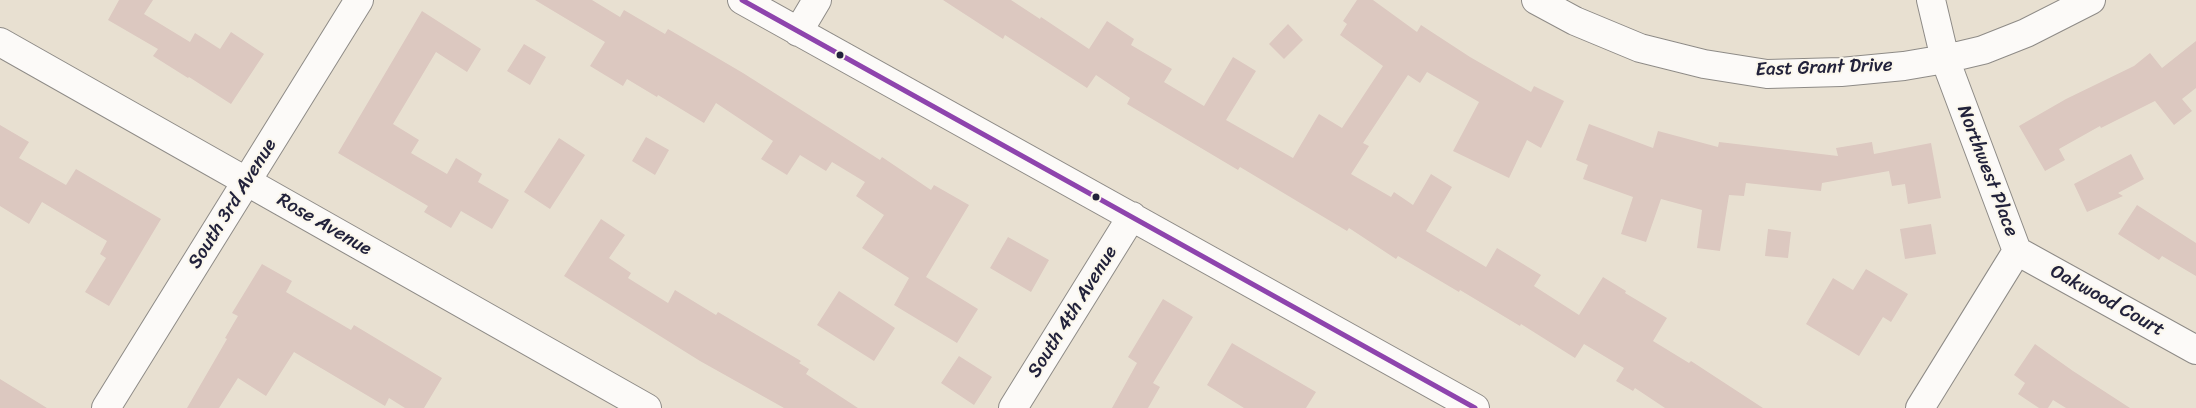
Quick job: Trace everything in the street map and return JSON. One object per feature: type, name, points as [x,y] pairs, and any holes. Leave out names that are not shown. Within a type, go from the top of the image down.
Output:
[{"type":"street","name":"South 3rd Avenue","points":[[106,408],[359,0]]},
{"type":"street","points":[[742,0],[1472,407]]},
{"type":"street","points":[[798,32],[817,0]]},
{"type":"street","name":"East Grant Drive","points":[[1536,0],[1574,21],[1640,48],[1704,64],[1766,74],[1841,72],[1904,66],[1944,59],[1982,50],[2026,33],[2092,0]]},
{"type":"street","name":"Northwest Place","points":[[1920,408],[2018,251],[1944,59],[1931,0]]},
{"type":"street","name":"Rose Avenue","points":[[0,42],[647,408]]},
{"type":"street","name":"South 4th Avenue","points":[[1013,408],[1132,216]]},
{"type":"street","name":"Oakwood Court","points":[[2018,251],[2196,350]]},
{"type":"building","points":[[119,0],[153,0],[144,14],[190,42],[195,33],[220,49],[231,32],[264,54],[231,104],[153,56],[158,49],[108,20]]},
{"type":"building","points":[[535,0],[592,0],[620,17],[624,10],[665,34],[668,29],[743,73],[880,160],[882,157],[931,190],[934,185],[969,205],[926,277],[978,309],[957,343],[894,305],[909,278],[862,248],[884,215],[856,196],[865,182],[832,162],[826,171],[800,155],[787,175],[761,159],[773,141],[716,103],[704,123],[627,79],[623,86],[590,66],[605,42]]},
{"type":"building","points":[[943,0],[1011,0],[1040,19],[1041,17],[1089,49],[1107,21],[1134,39],[1131,45],[1172,69],[1164,82],[1204,106],[1233,57],[1256,71],[1226,120],[1293,158],[1319,114],[1342,128],[1383,66],[1340,35],[1347,24],[1343,21],[1357,0],[1373,0],[1417,32],[1421,25],[1470,57],[1531,92],[1534,86],[1564,101],[1541,148],[1527,140],[1509,178],[1453,151],[1479,102],[1427,72],[1420,83],[1408,75],[1363,143],[1369,146],[1351,174],[1391,197],[1394,192],[1413,205],[1431,174],[1452,187],[1426,231],[1486,267],[1497,248],[1541,275],[1534,286],[1579,315],[1603,277],[1626,291],[1625,293],[1667,318],[1653,341],[1689,363],[1691,361],[1763,408],[1665,408],[1635,388],[1633,391],[1616,381],[1624,368],[1584,344],[1575,358],[1521,324],[1520,326],[1398,256],[1396,259],[1349,228],[1347,231],[1240,167],[1238,170],[1127,104],[1130,98],[1096,75],[1087,88],[1005,35],[1003,39]]},
{"type":"building","points":[[422,11],[481,49],[467,72],[436,52],[393,124],[419,140],[411,153],[447,174],[456,158],[482,174],[478,182],[509,200],[492,229],[461,211],[451,228],[424,212],[428,206],[338,153]]},
{"type":"building","points":[[1288,24],[1303,40],[1284,59],[1269,44]]},
{"type":"building","points":[[2196,41],[2196,88],[2182,99],[2192,111],[2174,125],[2155,101],[2101,128],[2100,126],[2059,149],[2065,160],[2045,171],[2019,126],[2066,99],[2134,66],[2150,53],[2162,68]]},
{"type":"building","points":[[524,44],[546,57],[530,85],[507,71]]},
{"type":"building","points":[[1589,124],[1653,148],[1658,131],[1718,147],[1719,142],[1838,156],[1836,148],[1872,142],[1874,154],[1931,143],[1941,198],[1908,204],[1905,184],[1892,186],[1889,171],[1822,183],[1821,191],[1746,183],[1744,196],[1729,195],[1720,251],[1697,248],[1702,210],[1661,199],[1646,242],[1621,234],[1633,197],[1583,179],[1588,165],[1576,160]]},
{"type":"building","points":[[0,125],[29,142],[19,158],[66,185],[76,169],[161,219],[109,306],[85,292],[106,258],[100,254],[107,241],[42,202],[29,224],[0,206]]},
{"type":"building","points":[[646,137],[669,150],[655,175],[632,161]]},
{"type":"building","points":[[559,138],[585,155],[550,209],[524,192]]},
{"type":"building","points":[[2131,154],[2144,179],[2118,193],[2123,196],[2087,212],[2074,184]]},
{"type":"building","points":[[2137,205],[2196,243],[2196,276],[2162,256],[2159,260],[2118,234]]},
{"type":"building","points":[[601,219],[625,235],[609,258],[631,273],[628,278],[668,303],[675,290],[716,315],[718,312],[801,361],[799,363],[809,369],[806,374],[858,408],[784,408],[700,361],[564,276]]},
{"type":"building","points":[[1931,224],[1936,254],[1905,259],[1900,229]]},
{"type":"building","points":[[1768,229],[1791,232],[1788,258],[1765,256]]},
{"type":"building","points":[[1008,237],[1049,260],[1031,292],[990,268]]},
{"type":"building","points":[[262,264],[292,281],[286,292],[351,330],[354,325],[442,378],[424,408],[405,408],[389,398],[385,406],[294,352],[266,396],[238,378],[219,408],[187,408],[227,339],[225,338],[238,316],[232,313]]},
{"type":"building","points":[[1866,269],[1908,294],[1891,322],[1883,317],[1859,356],[1806,324],[1833,278],[1853,290]]},
{"type":"building","points":[[839,291],[895,328],[874,361],[817,325]]},
{"type":"building","points":[[1163,299],[1193,317],[1153,383],[1160,387],[1148,408],[1112,408],[1137,363],[1128,357]]},
{"type":"building","points":[[1232,343],[1316,392],[1306,408],[1244,408],[1207,385]]},
{"type":"building","points":[[2035,344],[2130,408],[2066,408],[2053,400],[2048,408],[2039,408],[2018,394],[2025,383],[2014,375]]},
{"type":"building","points":[[959,356],[992,377],[974,405],[941,383]]},
{"type":"building","points":[[0,379],[47,408],[0,408]]},
{"type":"transit line","points":[[742,0],[1475,408]]}]
